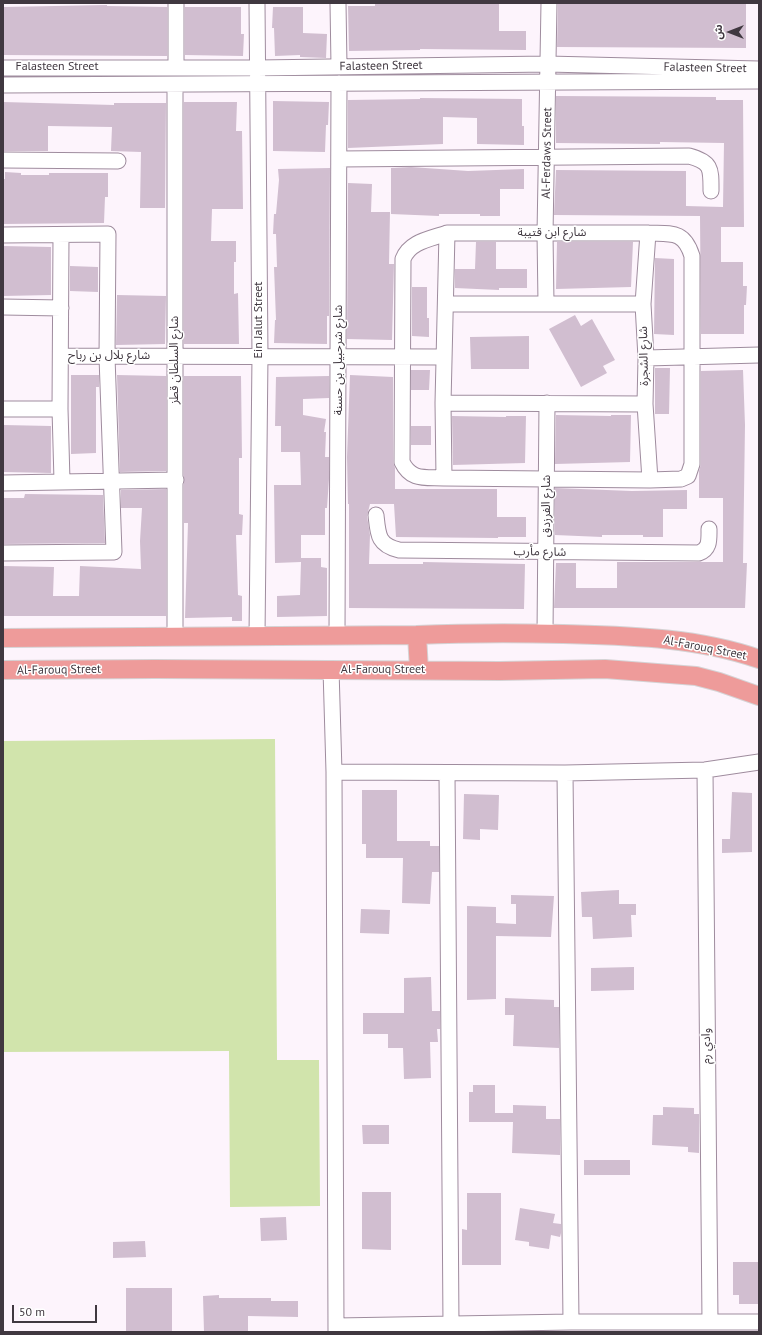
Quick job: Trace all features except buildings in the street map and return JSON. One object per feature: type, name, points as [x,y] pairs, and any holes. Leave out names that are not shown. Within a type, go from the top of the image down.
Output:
[{"type":"main road","name":"Al-Farouq Street","points":[[3,638],[337,636],[475,633],[545,634],[654,638],[697,643],[759,659]]},
{"type":"main road","points":[[417,635],[419,670]]},
{"type":"main road","name":"Al-Farouq Street","points":[[3,670],[605,669],[676,673],[696,676],[719,682],[759,696]]},
{"type":"street","points":[[176,3],[176,67]]},
{"type":"street","name":"Ein Jalut Street","points":[[257,3],[260,356],[257,636]]},
{"type":"street","points":[[338,3],[339,66]]},
{"type":"street","name":"Al-Ferdaws Street","points":[[546,303],[545,234],[548,82],[546,64],[549,3]]},
{"type":"street","name":"Falasteen Street","points":[[3,68],[257,68],[546,64],[759,69]]},
{"type":"street","name":"Falasteen Street","points":[[3,85],[258,85],[339,83],[759,81]]},
{"type":"street","name":"شارع شرحبيل بن حسنة","points":[[337,636],[339,83]]},
{"type":"street","name":"شارع السلطان قطز","points":[[175,85],[175,636]]},
{"type":"street","points":[[339,159],[689,156],[702,159],[707,164],[711,174],[711,191]]},
{"type":"street","points":[[3,160],[118,160]]},
{"type":"street","points":[[448,233],[443,403],[444,478],[650,480]]},
{"type":"street","name":"شارع ابن قتيبة","points":[[444,478],[414,476],[408,472],[402,462],[404,357],[403,258],[406,250],[411,246],[448,233],[677,234],[685,240],[692,256],[692,464],[688,476],[681,478],[650,480]]},
{"type":"street","name":"شارع الشجرة","points":[[648,233],[643,304],[646,358],[645,404],[650,480]]},
{"type":"street","points":[[3,235],[61,236],[108,234],[107,357],[113,482],[114,552],[3,553]]},
{"type":"street","points":[[61,236],[60,409],[62,481]]},
{"type":"street","points":[[446,304],[643,304]]},
{"type":"street","points":[[3,307],[61,308]]},
{"type":"street","points":[[646,358],[692,358],[759,355]]},
{"type":"street","name":"شارع بلال بن رباح","points":[[61,356],[444,357]]},
{"type":"street","points":[[443,403],[645,404]]},
{"type":"street","name":"شارع الفرزدق","points":[[545,634],[547,552],[547,403]]},
{"type":"street","points":[[3,409],[60,409]]},
{"type":"street","points":[[3,483],[176,480]]},
{"type":"street","name":"شارع مأرب","points":[[376,515],[378,533],[381,540],[387,547],[399,550],[699,553],[706,550],[708,547],[709,530]]},
{"type":"street","points":[[331,669],[334,772],[336,1329],[570,1322],[759,1322]]},
{"type":"street","points":[[334,772],[448,774],[705,770],[759,762]]},
{"type":"street","name":"وادي رم","points":[[705,770],[710,1322]]},
{"type":"street","points":[[565,773],[570,1322]]},
{"type":"street","points":[[448,774],[451,1326]]},
{"type":"green space","points":[[275,739],[277,1060],[319,1060],[320,1206],[230,1207],[229,1051],[3,1052],[3,741]]}]
